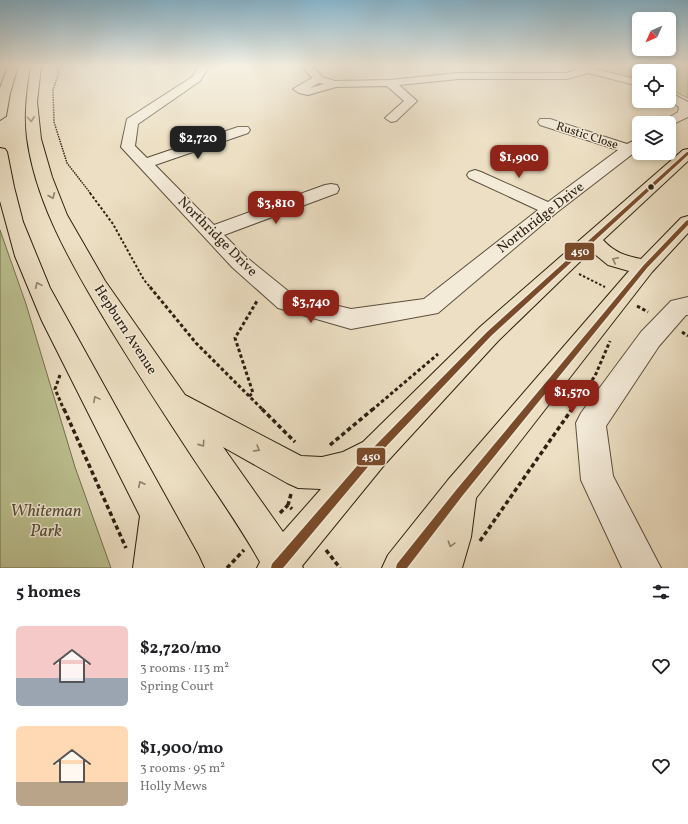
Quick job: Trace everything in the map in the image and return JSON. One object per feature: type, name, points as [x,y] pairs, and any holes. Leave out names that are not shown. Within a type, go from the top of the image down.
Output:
[{"type":"main road","points":[[0,116],[4,93]]},
{"type":"main road","name":"Hepburn Avenue","points":[[31,93],[31,120],[38,160],[47,186],[76,252],[101,296],[173,404],[250,513],[280,566]]},
{"type":"main road","points":[[0,152],[7,197],[17,231],[32,272],[68,347],[185,568]]},
{"type":"main road","points":[[280,566],[374,453],[489,334],[592,239],[688,154]]},
{"type":"main road","points":[[401,568],[460,492],[645,267],[688,222]]},
{"type":"main road","points":[[592,239],[603,254],[620,262],[645,267]]},
{"type":"main road","points":[[173,404],[298,472],[322,473],[348,467],[374,453]]},
{"type":"main road","points":[[443,568],[453,537],[460,492]]},
{"type":"main road","points":[[140,560],[157,515]]},
{"type":"street","name":"Northridge Drive","points":[[176,93],[132,122],[128,147],[239,262],[286,302],[351,319],[430,307],[550,209],[632,148]]},
{"type":"street","points":[[391,118],[411,101],[401,93]]},
{"type":"street","points":[[676,100],[685,106],[684,114],[676,118]]},
{"type":"street","name":"Rustic Close","points":[[545,122],[632,145]]},
{"type":"street","points":[[144,164],[243,130]]},
{"type":"street","points":[[475,174],[550,209]]},
{"type":"street","points":[[211,233],[331,190]]},
{"type":"street","points":[[642,568],[597,480],[591,423],[650,339],[679,307],[688,306]]},
{"type":"path","points":[[52,93],[54,122],[67,163],[113,224],[144,280],[196,343],[298,446]]},
{"type":"path","points":[[249,396],[253,393],[235,338],[257,301],[273,291]]},
{"type":"path","points":[[632,312],[640,302]]},
{"type":"path","points":[[581,396],[595,376],[614,335]]},
{"type":"path","points":[[68,347],[55,389],[140,560]]},
{"type":"path","points":[[478,544],[577,402]]},
{"type":"green space","points":[[676,93],[688,93],[688,98]]},
{"type":"green space","name":"Whiteman Park","points":[[0,230],[26,304],[75,467],[111,568],[0,568]]},
{"type":"transit line","name":"450","points":[[276,568],[374,453],[489,334],[688,153]]},
{"type":"transit line","name":"450","points":[[401,568],[460,492],[645,267],[688,222]]}]
